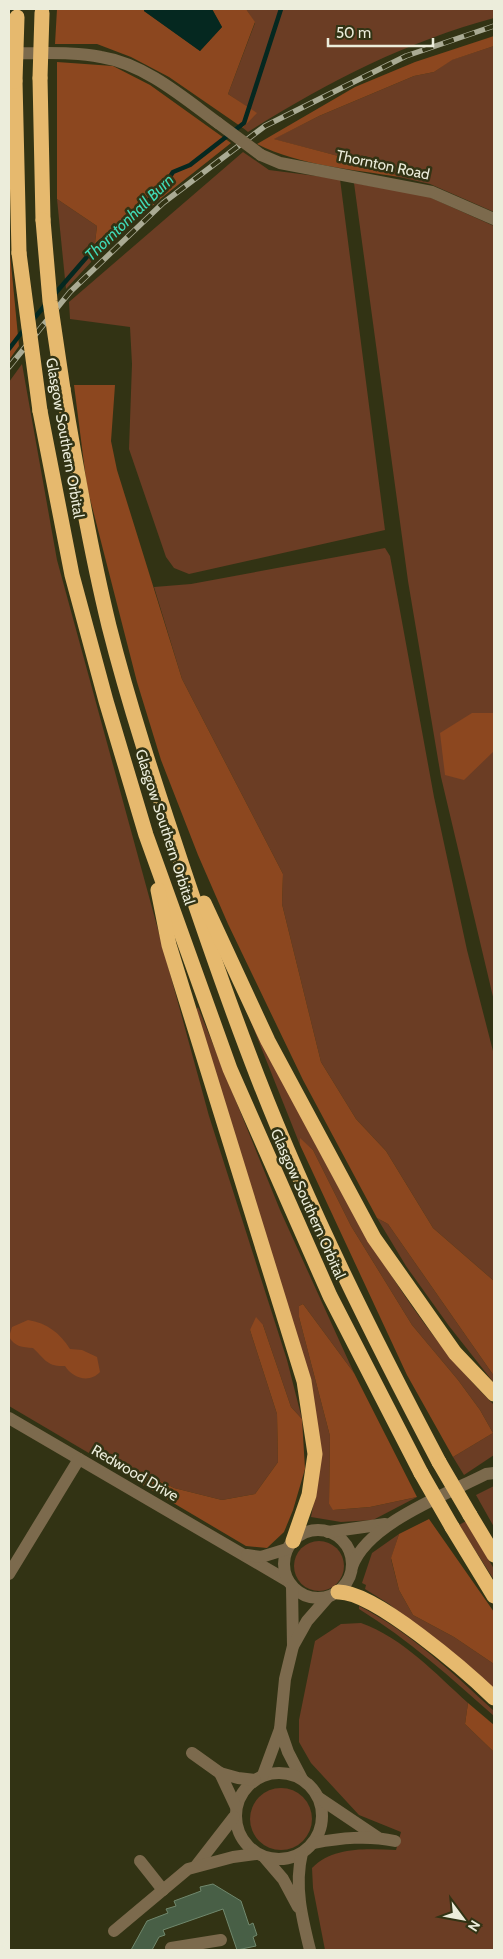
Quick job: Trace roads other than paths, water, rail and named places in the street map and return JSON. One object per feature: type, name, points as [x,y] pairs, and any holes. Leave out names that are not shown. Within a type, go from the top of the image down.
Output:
[{"type":"highway","name":"Glasgow Southern Orbital","points":[[42,11],[40,78],[43,220],[50,301],[79,483],[109,626],[171,834],[213,958],[259,1080],[352,1290],[394,1377],[439,1462],[494,1555]]},
{"type":"highway","name":"Glasgow Southern Orbital","points":[[17,13],[15,81],[20,253],[40,411],[72,575],[146,834],[234,1078],[330,1296],[421,1473],[494,1596]]},
{"type":"highway","points":[[146,834],[169,945],[304,1381],[315,1454],[309,1495],[290,1545]]},
{"type":"highway","points":[[171,834],[268,1041],[374,1238],[455,1353],[494,1394]]},
{"type":"highway","points":[[332,1594],[359,1597],[389,1614],[469,1674],[494,1698]]},
{"type":"street","name":"Thornton Road","points":[[9,53],[102,57],[132,66],[177,92],[261,155],[280,163],[432,192],[459,202],[494,219]]},
{"type":"street","name":"Redwood Drive","points":[[9,1418],[244,1554],[290,1584]]},
{"type":"street","points":[[9,1574],[79,1459]]},
{"type":"street","points":[[196,1866],[235,1812],[240,1796],[259,1778],[280,1729],[285,1678],[293,1646],[307,1621],[348,1579],[355,1558],[367,1543],[389,1524],[492,1471]]},
{"type":"street","points":[[244,1554],[261,1556],[290,1545],[312,1531],[328,1532],[389,1524]]},
{"type":"street","points":[[328,1532],[342,1540],[348,1548],[352,1558],[352,1569]]},
{"type":"street","points":[[290,1545],[284,1570],[290,1584],[293,1646]]},
{"type":"street","points":[[290,1584],[309,1597],[332,1594]]},
{"type":"street","points":[[280,1729],[288,1752],[302,1779],[319,1798],[376,1837]]},
{"type":"street","points":[[192,1753],[220,1773],[259,1778],[280,1773],[302,1779]]},
{"type":"street","points":[[220,1773],[235,1812],[241,1839],[283,1879],[300,1912]]},
{"type":"street","points":[[114,1931],[188,1869],[196,1866],[260,1856],[281,1860],[302,1853],[313,1842],[322,1823],[319,1798]]},
{"type":"street","points":[[313,1842],[342,1838],[376,1837],[395,1841]]},
{"type":"street","points":[[302,1853],[298,1876],[300,1912],[310,1950]]},
{"type":"street","points":[[140,1861],[163,1890]]},
{"type":"street","points":[[171,1948],[196,1948],[221,1940]]},
{"type":"water","points":[[144,9],[212,9],[222,27],[200,51],[144,11]]},
{"type":"waterway","name":"Thorntonhall Burn","points":[[53,296],[98,244],[161,190],[173,172],[190,165],[244,123],[281,9]]},
{"type":"waterway","name":"Thorntonhall Burn","points":[[32,321],[46,304]]},
{"type":"waterway","name":"Thorntonhall Burn","points":[[9,349],[25,328]]},
{"type":"railway","points":[[9,367],[70,292],[163,203],[265,126],[406,56],[494,26]]}]
